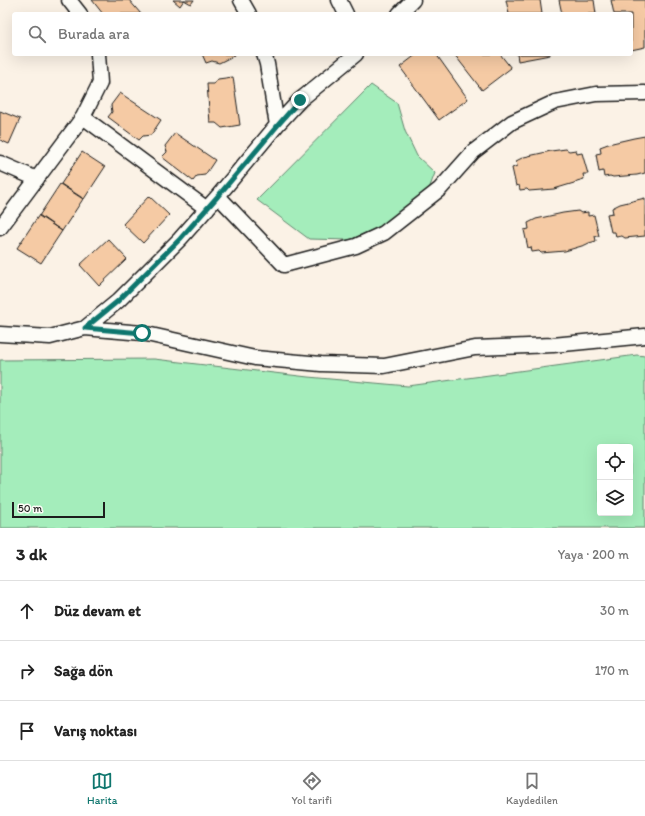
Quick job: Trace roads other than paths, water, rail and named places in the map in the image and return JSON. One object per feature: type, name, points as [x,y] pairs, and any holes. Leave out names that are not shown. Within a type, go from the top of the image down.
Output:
[{"type":"street","points":[[69,0],[78,12]]},
{"type":"street","points":[[241,0],[248,12]]},
{"type":"street","points":[[339,0],[345,12]]},
{"type":"street","points":[[401,12],[413,0]]},
{"type":"street","points":[[0,228],[83,117],[100,83],[98,56]]},
{"type":"street","points":[[265,56],[268,64],[278,125]]},
{"type":"street","points":[[85,328],[118,301],[180,239],[300,100],[354,56]]},
{"type":"street","points":[[218,196],[284,265],[356,246],[384,233],[440,189],[473,152],[512,122],[555,102],[596,94],[645,93]]},
{"type":"street","points":[[83,117],[207,209]]},
{"type":"street","points":[[0,163],[37,178]]},
{"type":"street","points":[[0,334],[50,337],[85,328],[142,333],[256,358],[321,364],[384,366],[475,348],[553,345],[639,338],[645,336]]}]
